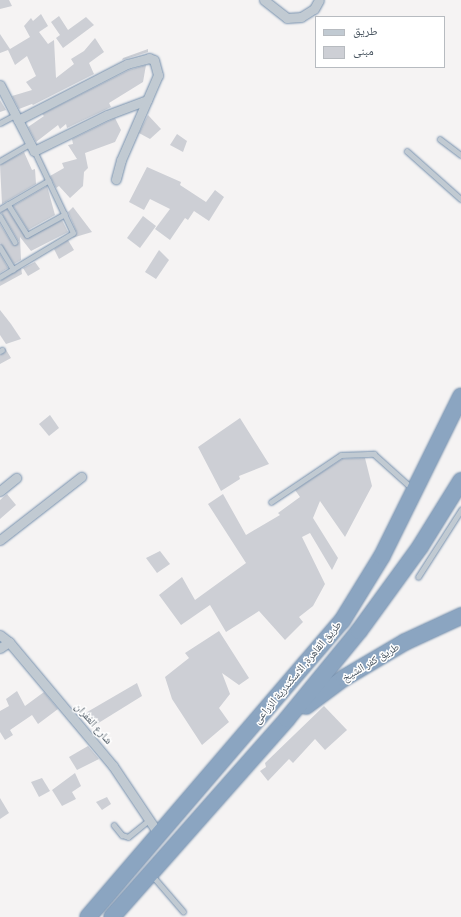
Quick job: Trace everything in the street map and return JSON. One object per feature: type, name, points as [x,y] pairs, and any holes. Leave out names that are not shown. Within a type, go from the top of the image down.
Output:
[{"type":"highway","name":"طريق القاهرة, الاسكندرية الزراعى","points":[[88,917],[160,836],[342,621],[382,556],[461,396]]},
{"type":"highway","name":"طريق القاهرة, الاسكندرية الزراعى","points":[[112,917],[287,719],[391,589],[461,481]]},
{"type":"highway","name":"طريق كفر الشيخ","points":[[287,719],[344,678],[405,642],[461,616]]},
{"type":"street","points":[[264,0],[287,18],[301,17],[314,8],[320,0]]},
{"type":"street","points":[[16,117],[127,64],[149,58],[157,65],[158,75],[121,160],[116,179]]},
{"type":"street","points":[[0,85],[32,148],[146,100]]},
{"type":"street","points":[[0,540],[81,477]]},
{"type":"street","points":[[0,491],[16,478]]},
{"type":"street","name":"شارع الغفران","points":[[0,635],[9,642],[113,766],[160,836]]},
{"type":"street","points":[[0,648],[9,642]]},
{"type":"lane","points":[[0,123],[16,117]]},
{"type":"lane","points":[[440,139],[461,156]]},
{"type":"lane","points":[[0,161],[32,148],[71,227],[72,236],[0,277]]},
{"type":"lane","points":[[407,151],[461,199]]},
{"type":"lane","points":[[0,209],[48,181]]},
{"type":"lane","points":[[8,204],[27,235],[65,214]]},
{"type":"lane","points":[[0,216],[15,242]]},
{"type":"lane","points":[[0,247],[13,269]]},
{"type":"lane","points":[[271,502],[336,457],[367,453],[377,456],[414,490]]},
{"type":"lane","points":[[418,577],[461,510]]},
{"type":"lane","points":[[114,825],[122,835],[128,837],[149,820]]},
{"type":"lane","points":[[151,874],[183,911]]},
{"type":"building","points":[[0,0],[9,0],[12,6],[0,9]]},
{"type":"building","points":[[41,14],[48,26],[39,32],[48,44],[54,40],[56,78],[74,64],[71,59],[84,51],[95,38],[104,52],[89,63],[94,74],[33,105],[32,104],[19,109],[12,96],[32,90],[26,82],[36,76],[27,56],[15,65],[8,50],[0,53],[0,34],[10,49],[30,37],[24,26],[31,18],[33,21]]},
{"type":"building","points":[[59,16],[68,30],[86,17],[94,25],[63,48],[56,38],[60,35],[51,22]]},
{"type":"building","points":[[148,49],[148,52],[122,60],[123,58]]},
{"type":"building","points":[[146,65],[143,82],[109,103],[111,107],[67,128],[66,124],[60,129],[58,125],[36,142],[28,127],[44,116],[42,114],[129,70]]},
{"type":"building","points":[[0,100],[6,110],[0,112]]},
{"type":"building","points":[[148,115],[161,129],[150,139],[139,133]]},
{"type":"building","points":[[115,118],[121,130],[115,142],[85,153],[88,168],[84,172],[83,186],[70,198],[59,186],[56,188],[50,176],[64,168],[62,163],[77,159],[68,145],[73,144],[72,139]]},
{"type":"building","points":[[177,134],[187,141],[183,152],[170,145]]},
{"type":"building","points":[[24,152],[32,170],[35,169],[36,184],[2,204],[0,165]]},
{"type":"building","points":[[147,167],[181,182],[180,185],[206,202],[215,190],[224,197],[209,221],[194,211],[188,220],[185,218],[170,240],[155,229],[170,209],[150,199],[144,210],[129,202]]},
{"type":"building","points":[[47,186],[55,215],[28,230],[13,206]]},
{"type":"building","points":[[73,207],[92,232],[72,238],[77,233],[68,212]]},
{"type":"building","points":[[7,209],[26,238],[62,220],[68,232],[31,251],[20,237],[21,260],[14,264],[0,243],[0,224],[13,245],[19,242],[1,212]]},
{"type":"building","points":[[143,216],[156,226],[140,248],[127,238]]},
{"type":"building","points":[[68,240],[74,250],[59,259],[54,249]]},
{"type":"building","points":[[159,250],[169,260],[156,279],[145,272]]},
{"type":"building","points":[[0,254],[8,268],[0,273]]},
{"type":"building","points":[[35,262],[40,269],[28,276],[23,268]]},
{"type":"building","points":[[21,268],[22,274],[0,286],[0,281]]},
{"type":"building","points":[[0,310],[21,339],[6,344],[0,335]]},
{"type":"building","points":[[5,348],[11,358],[0,364],[0,355],[5,352]]},
{"type":"building","points":[[50,415],[59,428],[49,436],[39,424]]},
{"type":"building","points":[[240,418],[269,464],[239,476],[240,479],[221,491],[198,447]]},
{"type":"building","points":[[365,458],[372,486],[345,537],[320,501],[313,518],[338,558],[332,570],[310,533],[302,537],[325,584],[313,606],[299,617],[303,622],[285,640],[259,611],[226,632],[210,605],[181,625],[159,595],[182,577],[195,600],[246,563],[208,504],[223,494],[246,535],[280,515],[278,513],[300,497],[295,490],[342,459]]},
{"type":"building","points":[[7,494],[16,505],[0,519],[0,500]]},
{"type":"building","points":[[160,551],[170,564],[157,573],[146,558]]},
{"type":"building","points":[[219,631],[249,678],[239,685],[222,673],[230,694],[219,708],[229,722],[202,745],[172,699],[165,677],[189,658],[185,653]]},
{"type":"building","points":[[137,683],[142,696],[92,727],[82,715]]},
{"type":"building","points":[[17,691],[25,706],[44,692],[58,709],[38,724],[32,715],[10,730],[13,735],[5,740],[0,732],[0,711],[9,706],[6,699]]},
{"type":"building","points":[[324,706],[347,730],[325,750],[315,739],[293,763],[289,759],[268,781],[260,771],[266,767],[265,763]]},
{"type":"building","points":[[88,746],[99,759],[77,770],[69,757]]},
{"type":"building","points":[[75,773],[81,786],[72,792],[76,799],[62,806],[52,790]]},
{"type":"building","points":[[42,778],[50,791],[39,797],[31,782]]},
{"type":"building","points":[[107,797],[111,804],[102,810],[96,802]]},
{"type":"building","points":[[0,798],[9,813],[0,819]]}]
